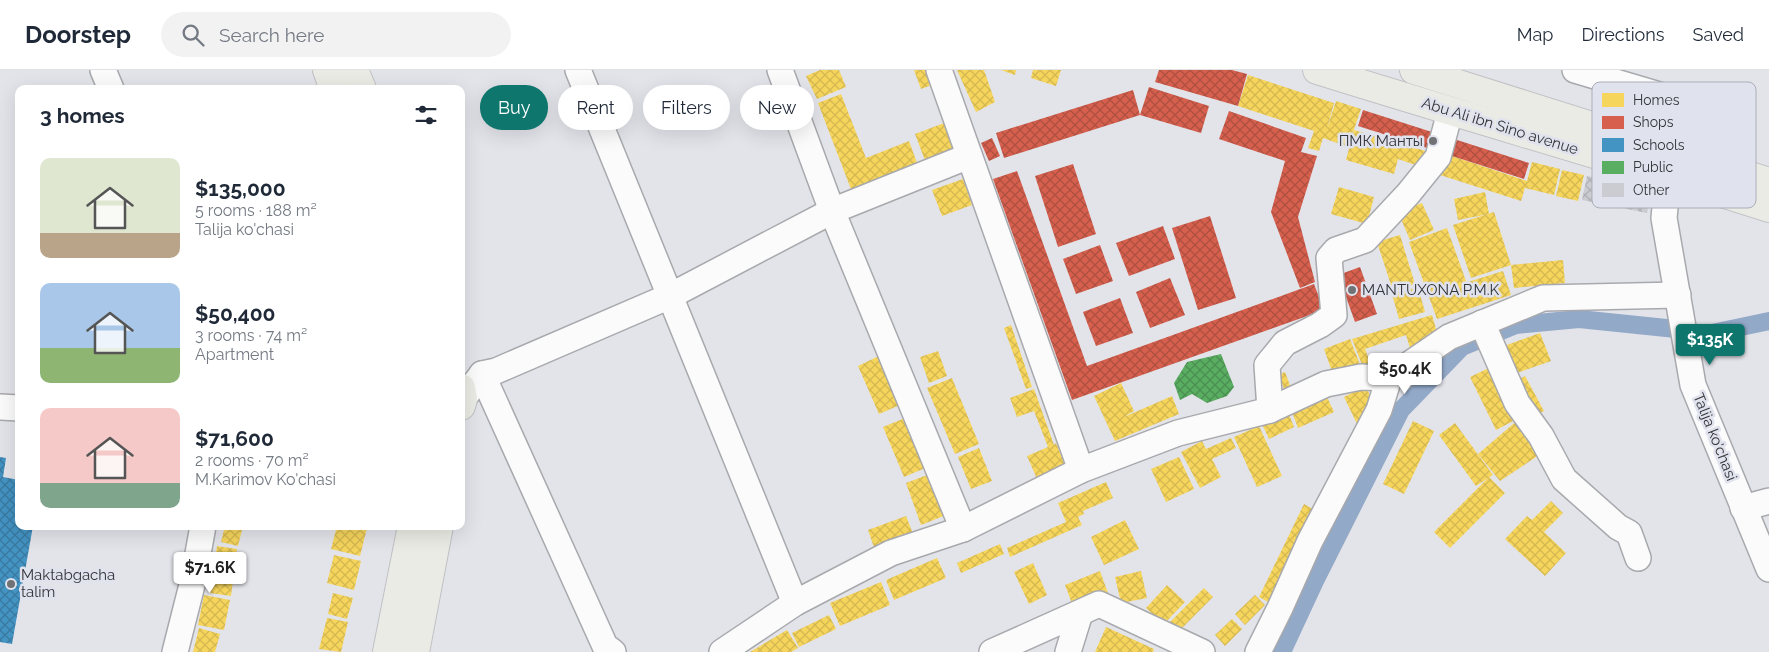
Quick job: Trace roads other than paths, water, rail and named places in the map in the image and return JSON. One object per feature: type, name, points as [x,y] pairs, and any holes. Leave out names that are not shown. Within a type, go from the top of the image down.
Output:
[{"type":"main road","points":[[327,70],[333,85]]},
{"type":"main road","points":[[354,70],[360,85]]},
{"type":"main road","name":"Abu Ali ibn Sino avenue","points":[[1317,70],[1450,112],[1592,145]]},
{"type":"main road","name":"Abu Ali ibn Sino avenue","points":[[1414,70],[1592,135]]},
{"type":"main road","name":"Abu Ali ibn Sino avenue","points":[[1756,180],[1769,182]]},
{"type":"main road","name":"Abu Ali ibn Sino avenue","points":[[1756,202],[1769,208]]},
{"type":"main road","points":[[387,652],[411,530]]},
{"type":"main road","points":[[415,652],[437,530]]},
{"type":"street","points":[[104,70],[110,85]]},
{"type":"street","points":[[578,70],[795,603]]},
{"type":"street","points":[[780,70],[832,211],[963,529]]},
{"type":"street","points":[[939,70],[1081,470]]},
{"type":"street","points":[[1575,70],[1615,82]]},
{"type":"street","points":[[1270,410],[1267,365],[1285,343],[1320,325],[1334,315],[1328,258],[1336,250],[1365,240],[1408,194],[1438,158],[1450,112]]},
{"type":"street","points":[[613,652],[605,646],[467,392],[496,371],[670,296],[832,211],[969,156]]},
{"type":"street","name":"Talija ko'chasi","points":[[1665,208],[1664,218],[1693,385],[1769,569]]},
{"type":"street","points":[[722,652],[795,603],[891,553],[963,529],[1081,470],[1178,433],[1270,410],[1326,384],[1361,377],[1389,378],[1449,337],[1543,298],[1678,295]]},
{"type":"street","points":[[1482,323],[1517,403],[1541,436],[1564,479],[1618,527],[1629,533],[1638,558]]},
{"type":"street","points":[[1258,652],[1310,541],[1379,410],[1389,378]]},
{"type":"street","points":[[0,407],[15,408]]},
{"type":"street","points":[[1743,508],[1769,501]]},
{"type":"street","points":[[175,652],[202,530]]},
{"type":"street","points":[[992,652],[1099,604],[1202,652]]},
{"type":"street","points":[[1068,652],[1080,613]]},
{"type":"waterway","points":[[1282,652],[1315,581],[1401,410],[1462,347],[1516,325],[1579,319],[1676,329]]},
{"type":"waterway","points":[[1712,333],[1769,321]]},
{"type":"place","name":"ПМК Манты","points":[[1433,141]]},
{"type":"place","name":"MANTUXONA P.M.K","points":[[1352,290]]},
{"type":"place","name":"Maktabgacha talim","points":[[11,584]]}]
